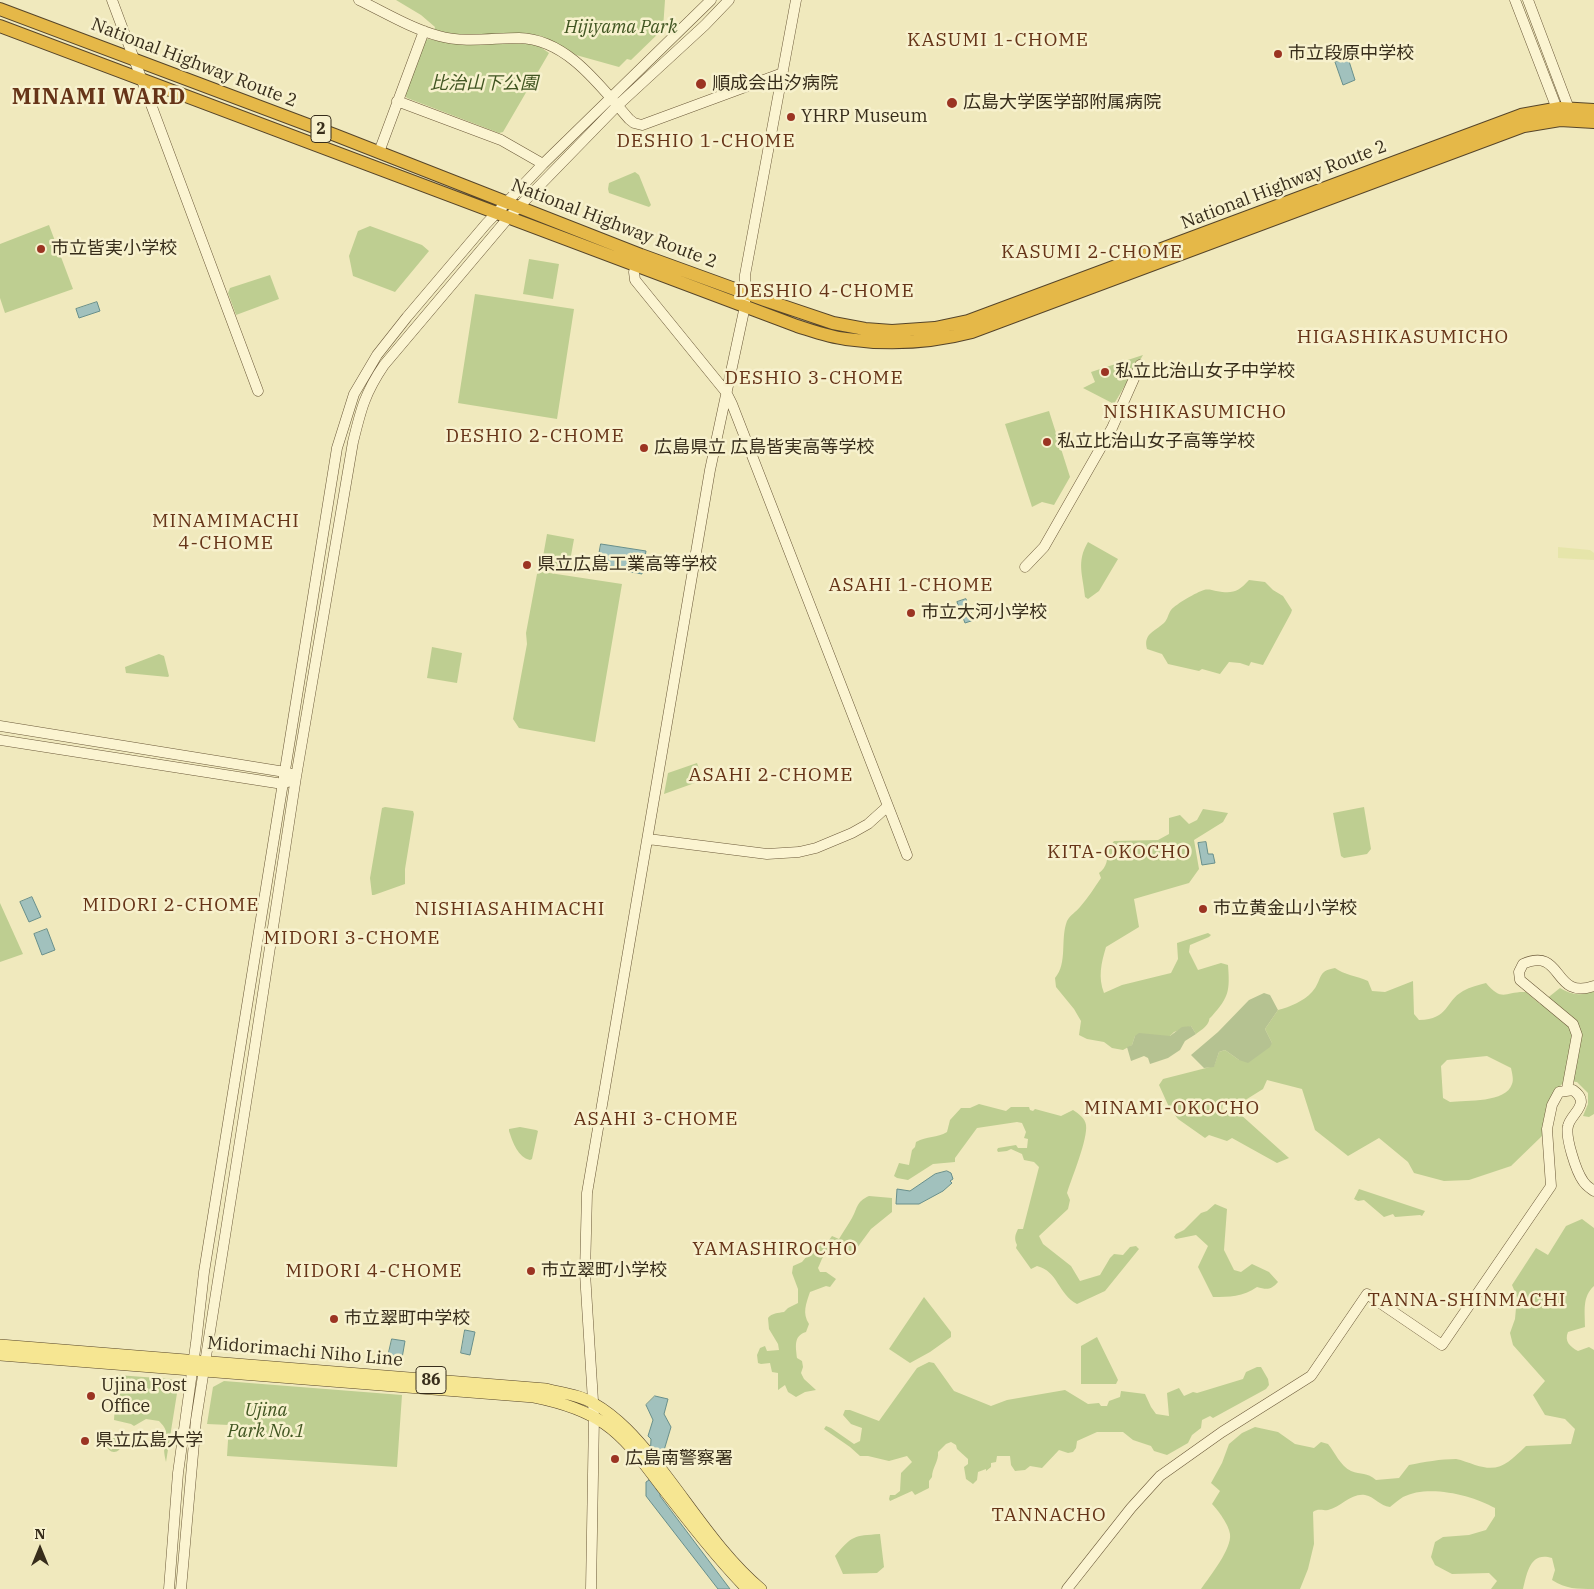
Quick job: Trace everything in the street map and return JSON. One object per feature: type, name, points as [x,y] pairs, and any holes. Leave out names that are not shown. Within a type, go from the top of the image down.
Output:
[{"type":"highway","name":"National Highway Route 2","points":[[0,9],[513,204],[744,306],[797,326],[844,339],[877,342],[918,342],[952,337],[998,323],[1524,126],[1565,114],[1594,122]]},
{"type":"highway","name":"National Highway Route 2","points":[[0,26],[503,215],[833,323],[865,329],[912,330],[950,325],[1001,310],[1521,115],[1565,114],[1594,110]]},
{"type":"main road","name":"Midorimachi Niho Line","points":[[0,1345],[534,1397],[574,1407],[594,1417],[618,1435],[647,1467],[721,1561],[748,1589]]},
{"type":"main road","name":"Midorimachi Niho Line","points":[[0,1354],[199,1365],[221,1363],[546,1388],[593,1403],[626,1428],[663,1471],[733,1562],[761,1589]]},
{"type":"street","points":[[112,0],[258,391]]},
{"type":"street","points":[[359,0],[440,37],[522,38],[542,42],[555,48],[577,63],[629,119],[634,123],[642,125],[783,73]]},
{"type":"street","points":[[513,204],[542,164],[711,0]]},
{"type":"street","points":[[181,1589],[196,1420],[205,1266],[338,448],[349,406],[364,375],[377,355],[407,317],[513,204],[705,25],[729,0]]},
{"type":"street","points":[[590,1589],[594,1417],[585,1273],[587,1193],[710,470],[744,306],[748,258],[796,0]]},
{"type":"street","points":[[1515,0],[1565,114]]},
{"type":"street","points":[[1528,0],[1565,114]]},
{"type":"street","points":[[379,152],[424,31]]},
{"type":"street","points":[[397,101],[502,140],[542,164]]},
{"type":"street","points":[[169,1589],[178,1473],[199,1365],[353,442],[364,398],[384,365],[503,215]]},
{"type":"street","points":[[639,260],[634,272],[635,280],[726,392],[732,404],[907,855]]},
{"type":"street","points":[[1026,567],[1044,547],[1112,428],[1140,365]]},
{"type":"street","points":[[0,726],[285,772],[296,776]]},
{"type":"street","points":[[0,740],[283,784],[296,776]]},
{"type":"street","points":[[648,839],[767,854],[799,852],[816,848],[852,833],[868,824],[888,806]]},
{"type":"street","points":[[1567,1090],[1577,1035],[1573,1024],[1520,980],[1519,972],[1523,964],[1532,960],[1544,961],[1556,969],[1564,982],[1572,988],[1584,990],[1594,986]]},
{"type":"street","points":[[1067,1589],[1131,1508],[1160,1476],[1222,1432],[1311,1376],[1367,1294],[1442,1345],[1550,1186],[1547,1129],[1552,1105],[1558,1092],[1573,1090],[1579,1094],[1581,1101],[1579,1108],[1571,1117],[1568,1127],[1568,1140],[1581,1179],[1594,1192]]},
{"type":"street","points":[[0,1354],[13,1346]]},
{"type":"shaded area","points":[[1558,547],[1590,550],[1594,553],[1594,560],[1558,558]]},
{"type":"green space","name":"Hijiyama Park","points":[[396,0],[665,0],[663,29],[631,60],[627,59],[619,67],[576,55],[541,36],[523,34],[449,34],[434,30],[435,27],[421,15]]},
{"type":"green space","name":"比治山下公園","points":[[428,39],[451,43],[532,44],[539,46],[549,53],[503,132],[499,133],[407,98],[405,95]]},
{"type":"green space","points":[[635,172],[639,175],[651,205],[649,207],[609,193],[609,183]]},
{"type":"green space","points":[[49,225],[73,289],[5,313],[0,298],[0,244]]},
{"type":"green space","points":[[370,226],[422,245],[429,251],[395,292],[353,276],[349,256],[358,231]]},
{"type":"green space","points":[[529,259],[559,264],[553,299],[523,294]]},
{"type":"green space","points":[[270,275],[279,299],[236,315],[228,293],[230,288]]},
{"type":"green space","points":[[475,294],[574,309],[557,419],[458,403]]},
{"type":"green space","points":[[1143,355],[1114,404],[1083,388],[1095,382],[1091,372]]},
{"type":"green space","points":[[1049,411],[1070,477],[1054,505],[1042,502],[1032,507],[1005,424]]},
{"type":"green space","points":[[547,534],[574,539],[568,572],[541,568]]},
{"type":"green space","points":[[1088,542],[1118,559],[1099,591],[1088,599],[1085,597],[1081,562]]},
{"type":"green space","points":[[543,572],[622,584],[595,742],[519,728],[513,719],[527,644],[526,633],[537,574]]},
{"type":"green space","points":[[1249,580],[1265,582],[1283,596],[1292,610],[1263,665],[1251,662],[1249,666],[1229,662],[1220,674],[1202,669],[1199,671],[1168,664],[1162,654],[1147,649],[1148,637],[1164,623],[1171,610],[1182,602],[1204,590],[1235,591]]},
{"type":"green space","points":[[432,647],[462,653],[457,683],[427,678]]},
{"type":"green space","points":[[159,654],[164,656],[168,677],[126,673],[125,667]]},
{"type":"green space","points":[[697,763],[703,780],[664,794],[668,773]]},
{"type":"green space","points":[[1364,807],[1371,849],[1367,854],[1344,858],[1341,856],[1333,813]]},
{"type":"green space","points":[[382,808],[413,811],[414,814],[405,869],[405,884],[372,895],[370,878]]},
{"type":"green space","points":[[1203,809],[1228,813],[1223,822],[1194,840],[1199,869],[1189,883],[1134,899],[1139,927],[1106,947],[1101,981],[1104,993],[1122,985],[1171,973],[1178,959],[1177,943],[1208,933],[1211,935],[1209,937],[1190,945],[1189,952],[1198,970],[1221,963],[1228,965],[1229,981],[1225,998],[1203,1029],[1196,1034],[1191,1026],[1174,1032],[1170,1036],[1135,1036],[1132,1045],[1123,1050],[1112,1048],[1104,1042],[1087,1039],[1079,1035],[1081,1021],[1056,987],[1055,978],[1063,958],[1067,921],[1083,904],[1101,878],[1099,873],[1106,863],[1107,850],[1114,841],[1158,840],[1169,834],[1169,818],[1180,815],[1189,824],[1197,820]]},
{"type":"green space","points":[[0,903],[23,954],[0,962]]},
{"type":"green space","points":[[1335,968],[1368,981],[1372,991],[1385,992],[1413,981],[1414,1014],[1419,1020],[1436,1017],[1446,1009],[1457,995],[1472,987],[1486,983],[1496,993],[1504,995],[1526,992],[1540,1004],[1560,988],[1577,994],[1590,992],[1594,989],[1594,1114],[1589,1117],[1583,1116],[1588,1104],[1588,1093],[1577,1082],[1565,1081],[1559,1087],[1548,1106],[1542,1136],[1511,1166],[1469,1180],[1444,1181],[1414,1173],[1408,1162],[1379,1138],[1348,1156],[1315,1130],[1302,1089],[1267,1080],[1263,1089],[1239,1104],[1223,1102],[1222,1112],[1240,1114],[1289,1158],[1277,1163],[1232,1138],[1227,1141],[1209,1135],[1205,1138],[1178,1119],[1169,1107],[1159,1085],[1163,1079],[1214,1066],[1219,1052],[1225,1050],[1239,1060],[1272,1043],[1265,1029],[1278,1010],[1296,1003],[1309,995],[1322,974],[1329,969]],"holes":[[[1487,1056],[1511,1068],[1513,1082],[1502,1095],[1494,1098],[1450,1102],[1443,1098],[1441,1066],[1447,1060]]]},
{"type":"green space","points":[[1264,993],[1270,995],[1278,1010],[1265,1029],[1272,1043],[1270,1047],[1248,1063],[1239,1060],[1225,1050],[1219,1052],[1214,1067],[1204,1068],[1191,1055],[1218,1032],[1249,1000]]},
{"type":"green space","points":[[1191,1026],[1196,1034],[1185,1041],[1180,1050],[1168,1058],[1150,1064],[1148,1058],[1144,1056],[1131,1061],[1127,1047],[1132,1045],[1135,1036],[1139,1033],[1170,1036],[1182,1027]]},
{"type":"green space","points":[[979,1104],[1006,1111],[1011,1107],[1029,1107],[1033,1111],[1035,1109],[1061,1116],[1073,1110],[1083,1118],[1086,1131],[1067,1193],[1070,1200],[1068,1209],[1039,1236],[1043,1244],[1071,1266],[1080,1281],[1100,1275],[1114,1254],[1123,1255],[1130,1247],[1136,1246],[1139,1249],[1105,1291],[1077,1304],[1066,1295],[1054,1278],[1044,1269],[1037,1266],[1031,1269],[1016,1248],[1016,1235],[1018,1229],[1023,1229],[1039,1167],[1034,1162],[1024,1160],[1022,1154],[1011,1149],[998,1152],[997,1150],[998,1148],[1016,1145],[1018,1148],[1027,1148],[1028,1139],[1024,1138],[1026,1132],[1022,1123],[1017,1122],[977,1128],[955,1158],[955,1162],[933,1164],[908,1180],[894,1176],[899,1163],[909,1165],[916,1142],[947,1132],[950,1120],[961,1108],[970,1108]]},
{"type":"green space","points":[[520,1127],[538,1131],[532,1159],[530,1160],[519,1153],[509,1131],[509,1129]]},
{"type":"green space","points":[[1359,1189],[1425,1211],[1422,1216],[1395,1217],[1393,1214],[1384,1217],[1364,1200],[1358,1201],[1354,1199]]},
{"type":"green space","points":[[869,1196],[892,1198],[892,1212],[871,1229],[854,1252],[838,1250],[830,1252],[823,1257],[818,1268],[820,1272],[826,1272],[836,1279],[830,1287],[826,1286],[810,1292],[806,1304],[805,1312],[809,1324],[806,1332],[797,1339],[797,1358],[802,1361],[801,1373],[804,1379],[816,1390],[805,1392],[796,1397],[788,1392],[785,1385],[778,1390],[778,1373],[772,1372],[770,1363],[758,1363],[757,1355],[760,1348],[765,1346],[767,1351],[779,1350],[778,1344],[769,1329],[768,1318],[773,1314],[784,1312],[798,1303],[798,1289],[792,1273],[793,1266],[802,1262],[812,1250],[816,1249],[820,1242],[829,1240],[832,1236],[839,1239],[859,1203]]},
{"type":"green space","points":[[1215,1204],[1227,1209],[1224,1250],[1234,1270],[1241,1272],[1252,1264],[1269,1272],[1278,1282],[1273,1287],[1266,1289],[1257,1287],[1236,1296],[1213,1297],[1198,1267],[1208,1246],[1196,1235],[1176,1239],[1174,1237],[1201,1213],[1207,1211]]},
{"type":"green space","points":[[1582,1219],[1594,1228],[1594,1286],[1586,1300],[1585,1327],[1568,1332],[1567,1341],[1570,1346],[1578,1351],[1589,1347],[1594,1350],[1594,1589],[1572,1588],[1552,1580],[1555,1570],[1552,1558],[1539,1558],[1534,1561],[1528,1570],[1523,1589],[1491,1589],[1497,1581],[1489,1573],[1452,1574],[1435,1565],[1431,1557],[1435,1542],[1443,1537],[1469,1535],[1486,1530],[1495,1516],[1495,1508],[1462,1495],[1425,1491],[1403,1497],[1390,1507],[1369,1496],[1360,1495],[1328,1510],[1313,1512],[1314,1544],[1308,1569],[1300,1589],[1201,1589],[1220,1562],[1230,1540],[1228,1526],[1212,1504],[1220,1491],[1211,1483],[1222,1463],[1229,1444],[1242,1433],[1255,1427],[1278,1432],[1295,1444],[1314,1448],[1321,1442],[1328,1444],[1347,1469],[1370,1476],[1376,1480],[1399,1478],[1409,1465],[1438,1460],[1456,1459],[1484,1467],[1497,1467],[1509,1462],[1526,1446],[1571,1444],[1575,1429],[1565,1419],[1545,1415],[1533,1395],[1545,1381],[1513,1345],[1510,1333],[1515,1319],[1517,1297],[1512,1285],[1536,1248],[1548,1255],[1566,1226]]},
{"type":"green space","points":[[924,1297],[951,1332],[951,1337],[910,1363],[889,1349]]},
{"type":"green space","points":[[1097,1337],[1118,1380],[1116,1384],[1081,1384],[1081,1346]]},
{"type":"green space","points":[[929,1362],[934,1363],[954,1391],[991,1406],[1007,1400],[1065,1390],[1088,1404],[1099,1403],[1101,1406],[1107,1406],[1109,1401],[1120,1397],[1121,1391],[1145,1394],[1156,1414],[1169,1416],[1167,1393],[1179,1388],[1184,1396],[1193,1392],[1197,1393],[1243,1379],[1246,1372],[1257,1367],[1261,1367],[1268,1379],[1269,1385],[1266,1389],[1213,1418],[1210,1416],[1202,1420],[1201,1428],[1192,1435],[1188,1443],[1167,1455],[1154,1451],[1151,1446],[1133,1440],[1123,1432],[1097,1432],[1077,1441],[1073,1452],[1068,1453],[1059,1450],[1042,1468],[1030,1466],[1025,1470],[1015,1471],[1011,1465],[1010,1456],[997,1456],[996,1462],[991,1463],[991,1467],[986,1471],[986,1469],[978,1472],[977,1480],[973,1484],[966,1479],[964,1467],[968,1464],[968,1459],[951,1442],[938,1452],[932,1477],[929,1481],[929,1488],[915,1495],[912,1491],[890,1501],[890,1495],[895,1495],[900,1491],[901,1473],[912,1462],[907,1456],[889,1461],[860,1456],[824,1429],[826,1426],[831,1428],[854,1444],[860,1441],[862,1428],[851,1424],[843,1415],[845,1410],[850,1410],[879,1421],[917,1368]]},
{"type":"green space","points":[[117,1375],[171,1379],[178,1387],[166,1462],[164,1449],[166,1432],[159,1421],[146,1419],[134,1426],[114,1420]]},
{"type":"green space","name":"Ujina Park No.1","points":[[224,1381],[402,1395],[397,1467],[227,1456],[229,1425],[207,1424],[213,1387]]},
{"type":"green space","points":[[111,1438],[117,1438],[121,1445],[117,1452],[111,1452],[107,1448],[107,1442]]},
{"type":"green space","points":[[880,1534],[884,1567],[877,1573],[843,1574],[835,1556],[841,1549],[850,1540],[859,1536]]},
{"type":"water","points":[[1348,58],[1355,80],[1343,85],[1335,62]]},
{"type":"water","points":[[97,302],[100,311],[79,318],[76,309]]},
{"type":"water","points":[[601,544],[646,551],[642,574],[597,566]]},
{"type":"water","points":[[966,599],[974,620],[965,623],[957,602]]},
{"type":"water","points":[[1206,842],[1208,854],[1213,854],[1215,863],[1202,865],[1198,843]]},
{"type":"water","points":[[32,897],[41,917],[29,922],[20,902]]},
{"type":"water","points":[[47,929],[55,950],[42,955],[34,934]]},
{"type":"water","points":[[947,1171],[951,1173],[953,1179],[950,1181],[952,1183],[943,1191],[919,1204],[896,1204],[897,1189],[910,1191],[935,1174]]},
{"type":"water","points":[[465,1330],[475,1332],[470,1355],[461,1353]]},
{"type":"water","points":[[392,1339],[405,1341],[401,1364],[387,1361]]},
{"type":"water","points":[[655,1396],[668,1399],[664,1414],[671,1427],[662,1457],[660,1496],[730,1589],[718,1589],[646,1496],[646,1482],[649,1480],[651,1439],[648,1436],[653,1420],[646,1405]]},
{"type":"place","name":"市立段原中学校","points":[[1278,54]]},
{"type":"place","name":"順成会出汐病院","points":[[701,84]]},
{"type":"place","name":"広島大学医学部附属病院","points":[[952,103]]},
{"type":"place","name":"YHRP Museum","points":[[791,117]]},
{"type":"place","name":"市立皆実小学校","points":[[41,249]]},
{"type":"place","name":"私立比治山女子中学校","points":[[1105,372]]},
{"type":"place","name":"私立比治山女子高等学校","points":[[1047,442]]},
{"type":"place","name":"広島県立 広島皆実高等学校","points":[[644,448]]},
{"type":"place","name":"県立広島工業高等学校","points":[[527,565]]},
{"type":"place","name":"市立大河小学校","points":[[911,613]]},
{"type":"place","name":"市立黄金山小学校","points":[[1203,909]]},
{"type":"place","name":"市立翠町小学校","points":[[531,1271]]},
{"type":"place","name":"市立翠町中学校","points":[[334,1319]]},
{"type":"place","name":"Ujina Post Office","points":[[91,1396]]},
{"type":"place","name":"県立広島大学","points":[[85,1441]]},
{"type":"place","name":"広島南警察署","points":[[615,1459]]},
{"type":"district","name":"KASUMI 1-CHOME","points":[[998,41]]},
{"type":"district","name":"MINAMI WARD","points":[[99,98]]},
{"type":"district","name":"DESHIO 1-CHOME","points":[[706,142]]},
{"type":"district","name":"KASUMI 2-CHOME","points":[[1092,253]]},
{"type":"district","name":"DESHIO 4-CHOME","points":[[825,292]]},
{"type":"district","name":"HIGASHIKASUMICHO","points":[[1403,338]]},
{"type":"district","name":"DESHIO 3-CHOME","points":[[814,379]]},
{"type":"district","name":"NISHIKASUMICHO","points":[[1195,413]]},
{"type":"district","name":"DESHIO 2-CHOME","points":[[535,437]]},
{"type":"district","name":"MINAMIMACHI 4-CHOME","points":[[226,533]]},
{"type":"district","name":"ASAHI 1-CHOME","points":[[911,586]]},
{"type":"district","name":"ASAHI 2-CHOME","points":[[771,776]]},
{"type":"district","name":"KITA-OKOCHO","points":[[1119,853]]},
{"type":"district","name":"MIDORI 2-CHOME","points":[[171,906]]},
{"type":"district","name":"NISHIASAHIMACHI","points":[[510,910]]},
{"type":"district","name":"MIDORI 3-CHOME","points":[[352,939]]},
{"type":"district","name":"MINAMI-OKOCHO","points":[[1172,1109]]},
{"type":"district","name":"ASAHI 3-CHOME","points":[[656,1120]]},
{"type":"district","name":"YAMASHIROCHO","points":[[775,1250]]},
{"type":"district","name":"MIDORI 4-CHOME","points":[[374,1272]]},
{"type":"district","name":"TANNA-SHINMACHI","points":[[1467,1301]]},
{"type":"district","name":"TANNACHO","points":[[1049,1516]]}]
